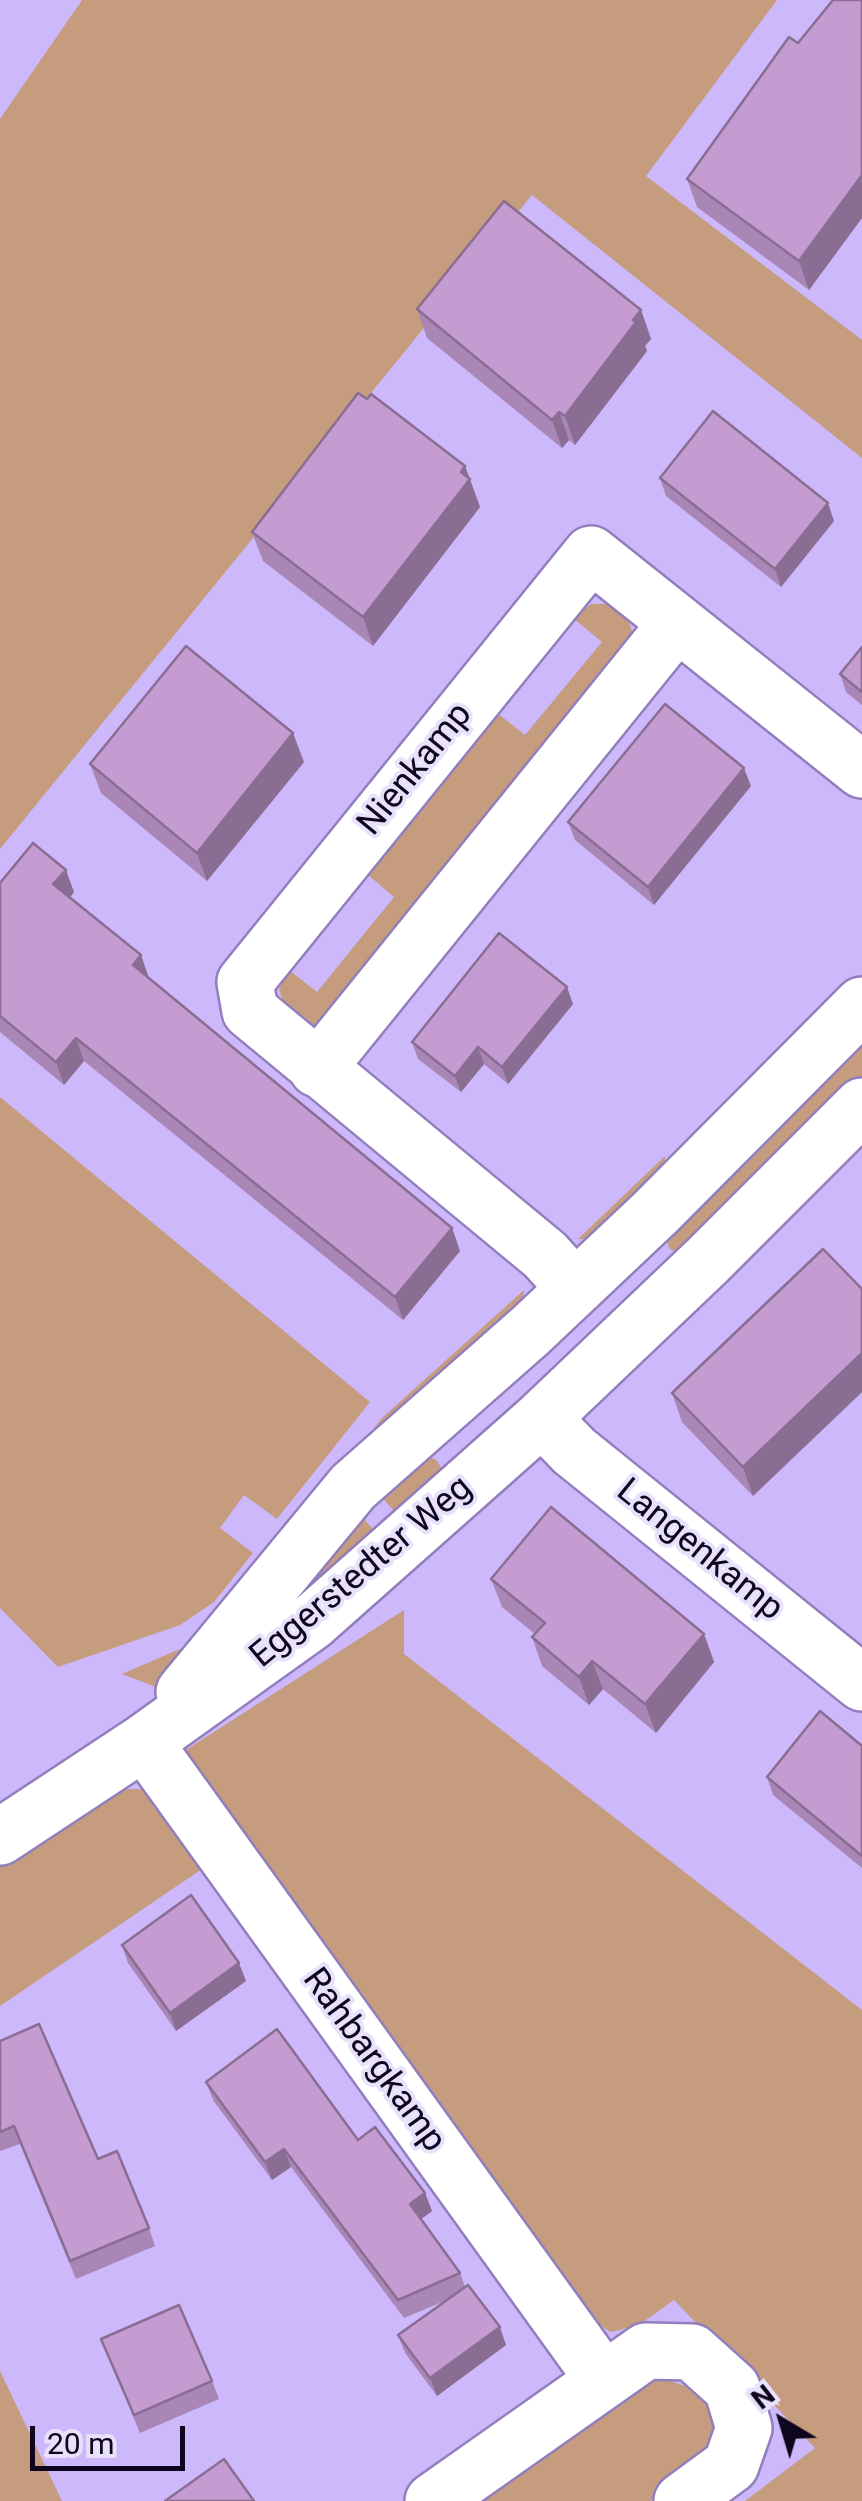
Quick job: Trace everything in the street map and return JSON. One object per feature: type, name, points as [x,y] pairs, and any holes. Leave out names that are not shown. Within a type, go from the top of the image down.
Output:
[{"type":"street","name":"Nienkamp","points":[[574,1288],[545,1255],[316,1069],[250,1010],[246,982],[590,554],[862,770]]},
{"type":"street","points":[[316,1069],[678,623]]},
{"type":"street","name":"Eggerstedter Weg","points":[[144,1742],[353,1487],[520,1340],[656,1212],[862,1005]]},
{"type":"street","name":"Eggerstedter Weg","points":[[0,1837],[144,1742],[312,1622],[556,1404],[862,1106]]},
{"type":"street","points":[[520,1340],[556,1404]]},
{"type":"street","name":"Langenkamp","points":[[556,1404],[574,1451],[861,1680]]},
{"type":"street","name":"Rahbargkamp","points":[[144,1742],[603,2380]]},
{"type":"street","points":[[433,2501],[646,2351],[692,2352],[732,2388],[744,2428],[730,2465],[682,2501]]},
{"type":"shaded area","points":[[82,0],[777,0],[646,176],[862,340],[862,458],[532,195],[0,849],[0,119]]},
{"type":"shaded area","points":[[591,604],[609,604],[628,620],[634,636],[320,1027],[303,1022],[285,1007],[279,989],[289,970],[317,992],[394,897],[367,874],[496,712],[525,735],[602,642],[573,618]]},
{"type":"shaded area","points":[[862,1023],[862,1090],[684,1255],[670,1249],[664,1236]]},
{"type":"shaded area","points":[[0,1097],[370,1402],[277,1519],[244,1495],[220,1528],[253,1553],[214,1602],[180,1625],[58,1667],[0,1608]]},
{"type":"shaded area","points":[[665,1156],[664,1182],[604,1240],[578,1239]]},
{"type":"shaded area","points":[[524,1290],[521,1319],[348,1460],[382,1418]]},
{"type":"shaded area","points":[[425,1453],[437,1461],[446,1476],[405,1523],[375,1490]]},
{"type":"shaded area","points":[[353,1507],[384,1541],[309,1606],[290,1599]]},
{"type":"shaded area","points":[[404,1610],[404,1654],[862,2010],[862,2501],[745,2501],[815,2448],[674,2300],[639,2325],[611,2332],[585,2317],[178,1755]]},
{"type":"shaded area","points":[[217,1633],[167,1691],[122,1674]]},
{"type":"shaded area","points":[[115,1789],[146,1789],[202,1869],[0,2006],[0,1865]]},
{"type":"shaded area","points":[[0,2371],[62,2501],[0,2501]]},
{"type":"shaded area","points":[[662,2378],[685,2386],[706,2404],[713,2426],[708,2451],[691,2472],[650,2501],[470,2501],[635,2385]]},
{"type":"building","points":[[833,0],[862,0],[862,175],[799,261],[687,179],[789,37],[798,43]]},
{"type":"building","points":[[504,201],[641,310],[565,416],[559,412],[552,420],[417,309]]},
{"type":"building","points":[[358,393],[367,399],[371,394],[465,466],[461,472],[470,479],[363,617],[252,532]]},
{"type":"building","points":[[713,411],[828,503],[775,569],[660,478]]},
{"type":"building","points":[[186,646],[293,733],[197,853],[90,764]]},
{"type":"building","points":[[862,647],[862,692],[840,674]]},
{"type":"building","points":[[665,704],[744,768],[648,887],[568,822]]},
{"type":"building","points":[[33,843],[66,870],[53,884],[141,955],[133,965],[452,1228],[395,1297],[76,1038],[56,1062],[0,1016],[0,883]]},
{"type":"building","points":[[499,933],[567,987],[502,1067],[478,1047],[455,1076],[412,1042]]},
{"type":"building","points":[[823,1249],[862,1289],[862,1353],[743,1467],[672,1393]]},
{"type":"building","points":[[551,1507],[704,1634],[645,1704],[592,1661],[579,1677],[532,1637],[545,1623],[491,1579]]},
{"type":"building","points":[[820,1711],[862,1746],[862,1856],[767,1777]]},
{"type":"building","points":[[191,1895],[239,1963],[170,2013],[122,1945]]},
{"type":"building","points":[[39,2024],[98,2159],[117,2151],[149,2228],[70,2261],[14,2126],[0,2132],[0,2041]]},
{"type":"building","points":[[277,2029],[358,2140],[375,2127],[425,2193],[410,2204],[460,2273],[398,2300],[284,2149],[265,2162],[206,2082]]},
{"type":"building","points":[[468,2285],[500,2327],[430,2378],[398,2335]]},
{"type":"building","points":[[179,2305],[212,2381],[134,2415],[101,2339]]},
{"type":"building","points":[[224,2459],[254,2501],[165,2501]]}]
